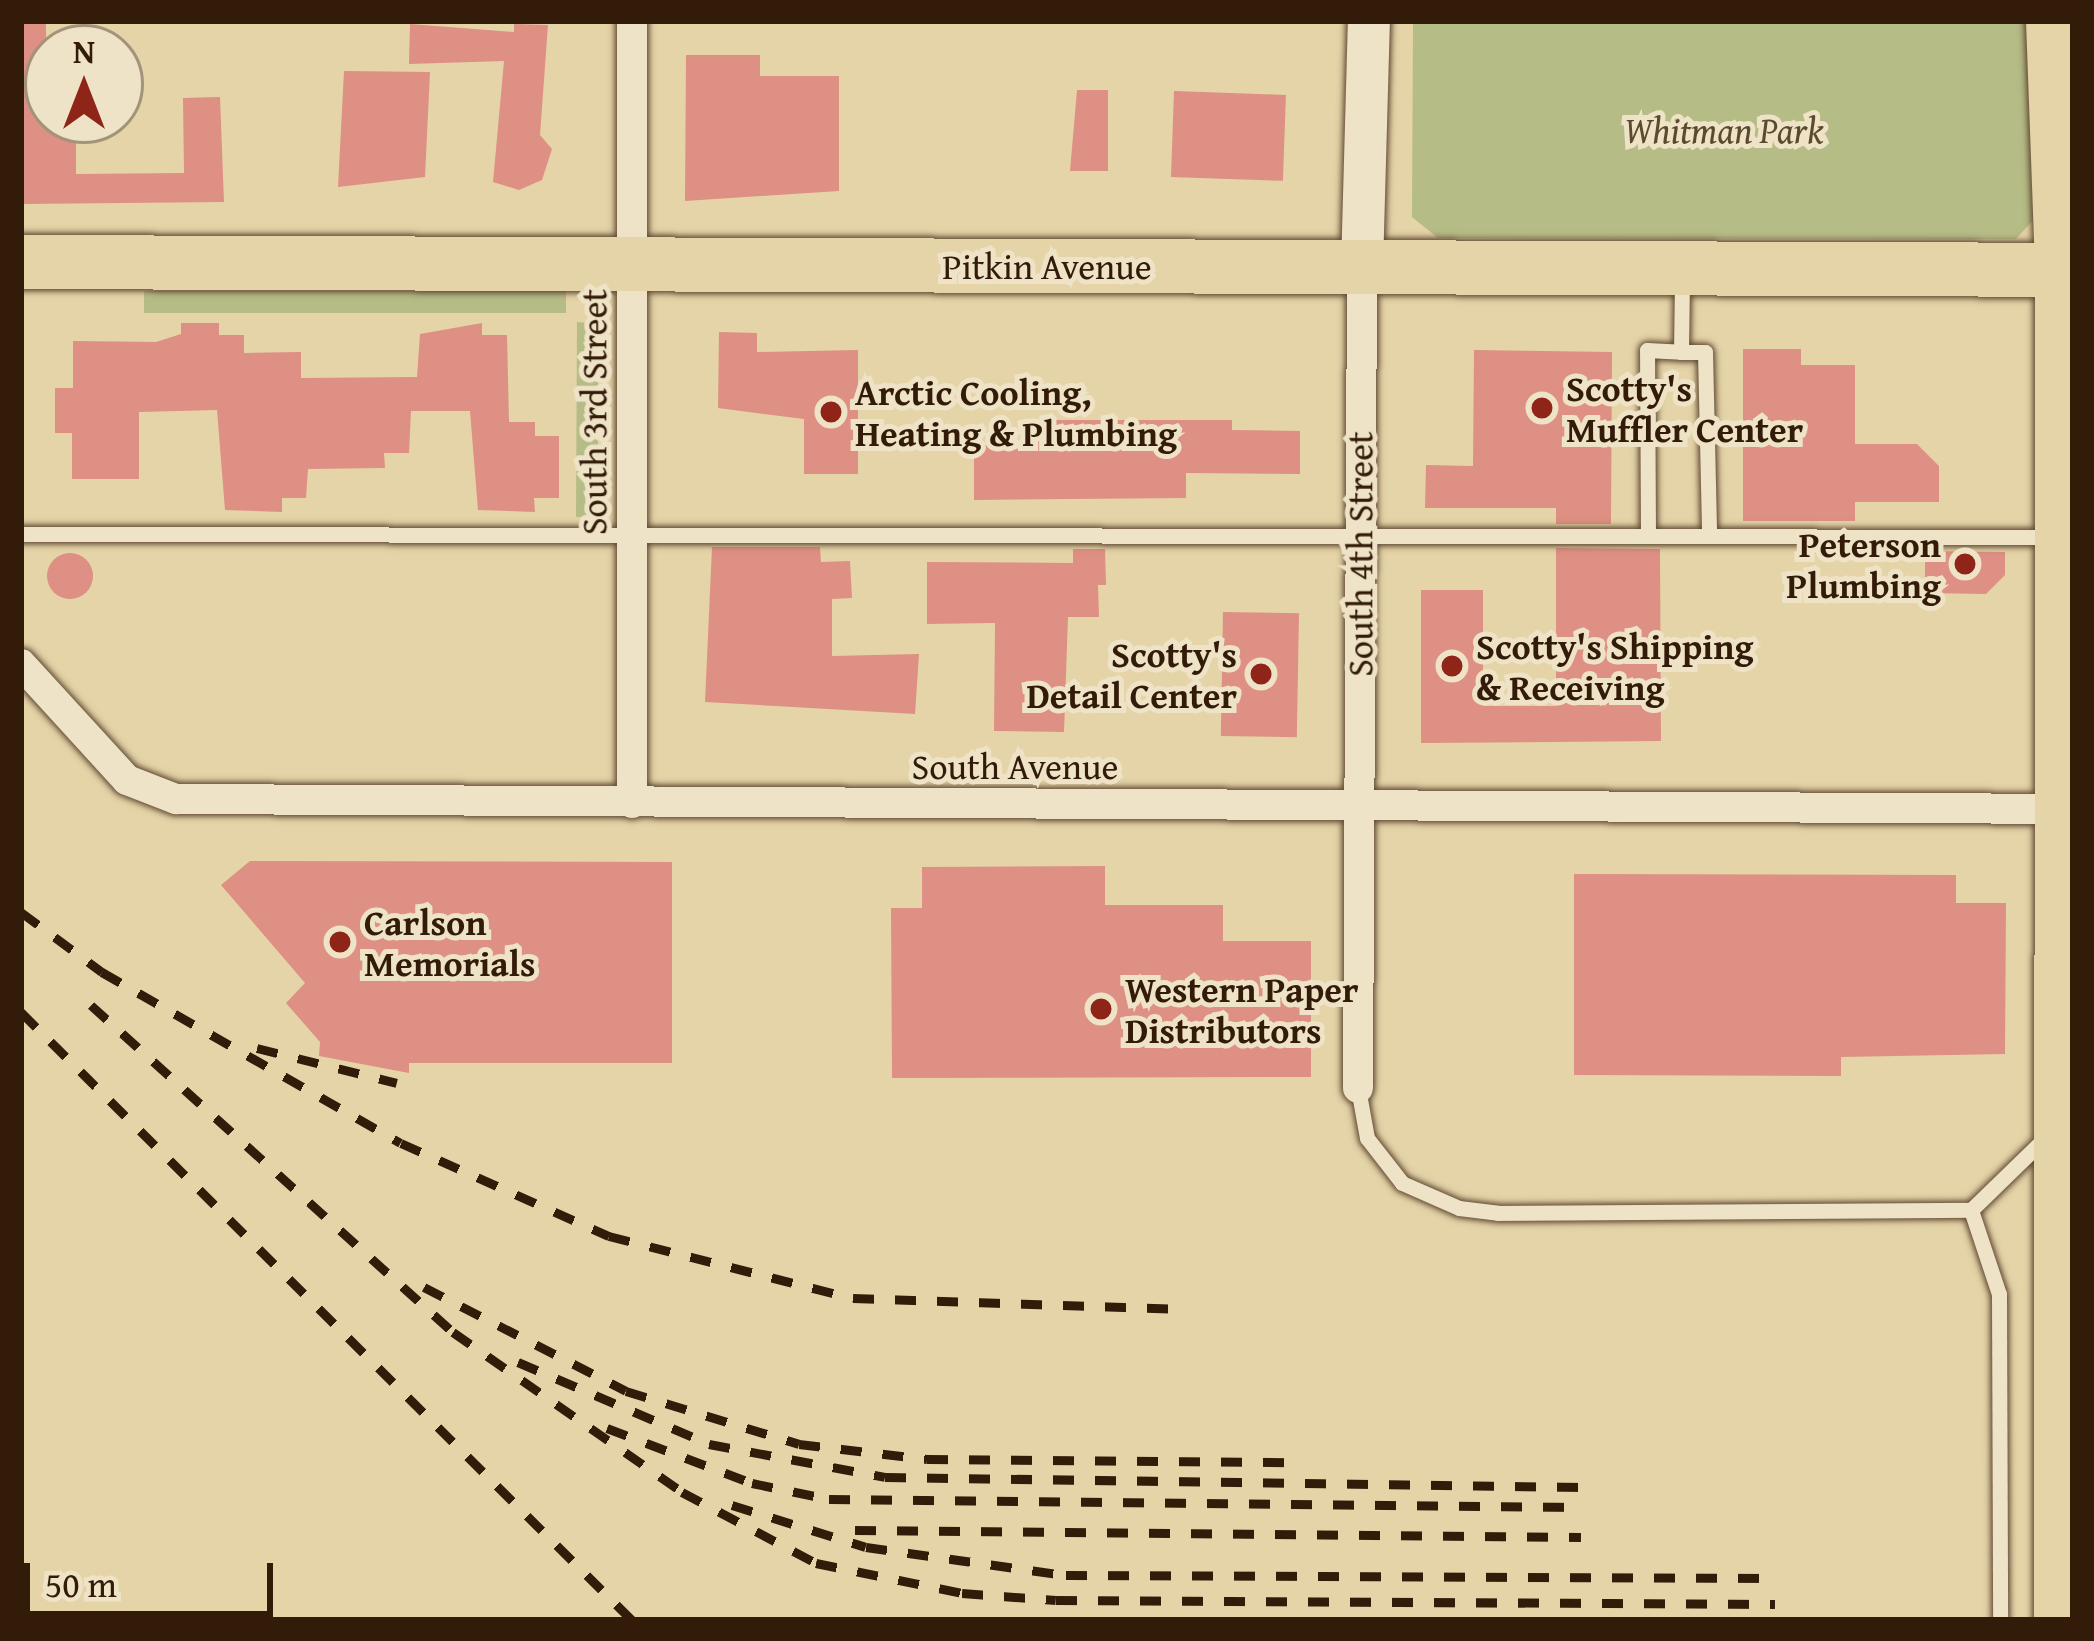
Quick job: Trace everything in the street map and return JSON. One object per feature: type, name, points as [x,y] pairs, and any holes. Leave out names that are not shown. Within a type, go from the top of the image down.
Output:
[{"type":"highway","points":[[2053,21],[2068,270],[2061,1620]]},
{"type":"highway","name":"Pitkin Avenue","points":[[21,262],[2068,270]]},
{"type":"main road","name":"South 4th Street","points":[[1363,268],[1370,21]]},
{"type":"street","name":"South 3rd Street","points":[[632,21],[632,803]]},
{"type":"street","name":"South 4th Street","points":[[1358,1088],[1363,268]]},
{"type":"street","name":"South Avenue","points":[[21,664],[108,763],[157,795],[632,803],[2063,809]]},
{"type":"lane","points":[[1681,352],[1682,269]]},
{"type":"lane","points":[[1648,534],[1647,350],[1706,352],[1709,535]]},
{"type":"lane","points":[[21,534],[1648,534],[2066,565]]},
{"type":"lane","points":[[1358,1088],[1381,1161],[1402,1183],[1459,1208],[1972,1210],[2043,1140],[2064,1073]]},
{"type":"lane","points":[[1972,1210],[1999,1294],[2000,1620]]},
{"type":"green space","name":"Whitman Park","points":[[1413,21],[2031,21],[2037,216],[2016,239],[1438,238],[1412,217]]},
{"type":"green space","points":[[144,291],[566,291],[566,313],[144,313]]},
{"type":"green space","points":[[577,322],[598,324],[598,509],[587,517],[576,517]]},
{"type":"building","points":[[21,21],[46,21],[24,24],[24,144],[76,144],[76,174],[184,173],[183,98],[220,97],[224,202],[21,204]]},
{"type":"building","points":[[410,24],[514,32],[514,24],[548,25],[540,135],[552,149],[542,180],[519,190],[493,182],[504,61],[409,64]]},
{"type":"building","points":[[686,55],[760,55],[760,76],[839,76],[839,191],[685,201]]},
{"type":"building","points":[[344,71],[430,72],[425,177],[338,187]]},
{"type":"building","points":[[1077,90],[1108,90],[1108,171],[1070,171]]},
{"type":"building","points":[[1174,91],[1286,95],[1283,181],[1171,177]]},
{"type":"building","points":[[181,323],[219,323],[219,335],[244,335],[244,353],[301,352],[301,378],[417,377],[420,334],[482,323],[482,335],[507,335],[509,422],[535,422],[535,436],[559,436],[559,498],[534,498],[535,512],[478,510],[470,411],[411,411],[409,453],[384,453],[385,468],[308,469],[306,498],[282,498],[282,512],[225,510],[217,410],[139,412],[139,479],[72,479],[72,433],[55,433],[55,388],[73,388],[73,341],[156,342],[181,334]]},
{"type":"building","points":[[719,332],[757,333],[757,352],[858,350],[858,474],[804,474],[804,419],[718,408]]},
{"type":"building","points":[[1743,349],[1801,349],[1801,365],[1855,365],[1855,444],[1917,444],[1939,466],[1939,502],[1855,502],[1855,521],[1743,521]]},
{"type":"building","name":"Scotty's Muffler Center","points":[[1474,350],[1612,352],[1611,524],[1556,524],[1556,508],[1425,508],[1426,465],[1473,466]]},
{"type":"building","points":[[1038,420],[1232,420],[1232,430],[1300,431],[1300,474],[1186,473],[1186,498],[974,500],[974,445],[1038,445]]},
{"type":"building","points":[[712,547],[820,547],[821,562],[850,561],[852,598],[832,599],[832,656],[919,654],[915,714],[705,702]]},
{"type":"building","points":[[1556,548],[1660,549],[1661,741],[1421,743],[1421,590],[1483,590],[1483,706],[1556,706]]},
{"type":"building","points":[[1073,549],[1105,549],[1106,585],[1098,585],[1099,617],[1068,617],[1064,732],[994,731],[995,623],[927,624],[927,562],[1073,563]]},
{"type":"building","name":"Peterson Plumbing","points":[[1925,551],[2005,552],[2005,575],[1986,594],[1925,593]]},
{"type":"building","points":[[70,553],[86,560],[93,576],[86,592],[70,599],[54,592],[47,576],[54,560]]},
{"type":"building","name":"Scotty's Detail Center","points":[[1223,612],[1299,613],[1297,737],[1221,736]]},
{"type":"building","points":[[250,861],[672,862],[672,1063],[409,1063],[409,1073],[319,1056],[320,1042],[286,1003],[305,983],[221,885]]},
{"type":"building","name":"Western Paper Distributors","points":[[1105,866],[1105,905],[1223,905],[1223,941],[1311,941],[1311,1077],[892,1078],[891,908],[922,908],[922,867]]},
{"type":"building","points":[[1574,874],[1956,875],[1956,903],[2006,903],[2005,1054],[1841,1057],[1841,1076],[1574,1075]]},
{"type":"railway","points":[[21,912],[102,972],[401,1143],[609,1236],[853,1298],[1185,1309]]},
{"type":"railway","points":[[91,1005],[453,1332],[682,1492],[816,1563],[962,1593],[1056,1600],[1775,1604]]},
{"type":"railway","points":[[21,1012],[632,1620]]},
{"type":"railway","points":[[257,1048],[397,1083]]},
{"type":"railway","points":[[424,1287],[626,1391],[799,1444],[927,1459],[1289,1462]]},
{"type":"railway","points":[[518,1362],[709,1444],[885,1477],[1584,1487]]},
{"type":"railway","points":[[607,1428],[752,1483],[829,1499],[1583,1507]]},
{"type":"railway","points":[[732,1505],[866,1547],[1066,1575],[1775,1578]]},
{"type":"railway","points":[[855,1530],[1581,1537]]},
{"type":"place","name":"Scotty's Muffler Center","points":[[1542,408]]},
{"type":"place","name":"Arctic Cooling, Heating & Plumbing","points":[[831,412]]},
{"type":"place","name":"Peterson Plumbing","points":[[1965,564]]},
{"type":"place","name":"Scotty's Shipping & Receiving","points":[[1452,666]]},
{"type":"place","name":"Scotty's Detail Center","points":[[1261,674]]},
{"type":"place","name":"Carlson Memorials","points":[[340,942]]},
{"type":"place","name":"Western Paper Distributors","points":[[1101,1009]]}]
